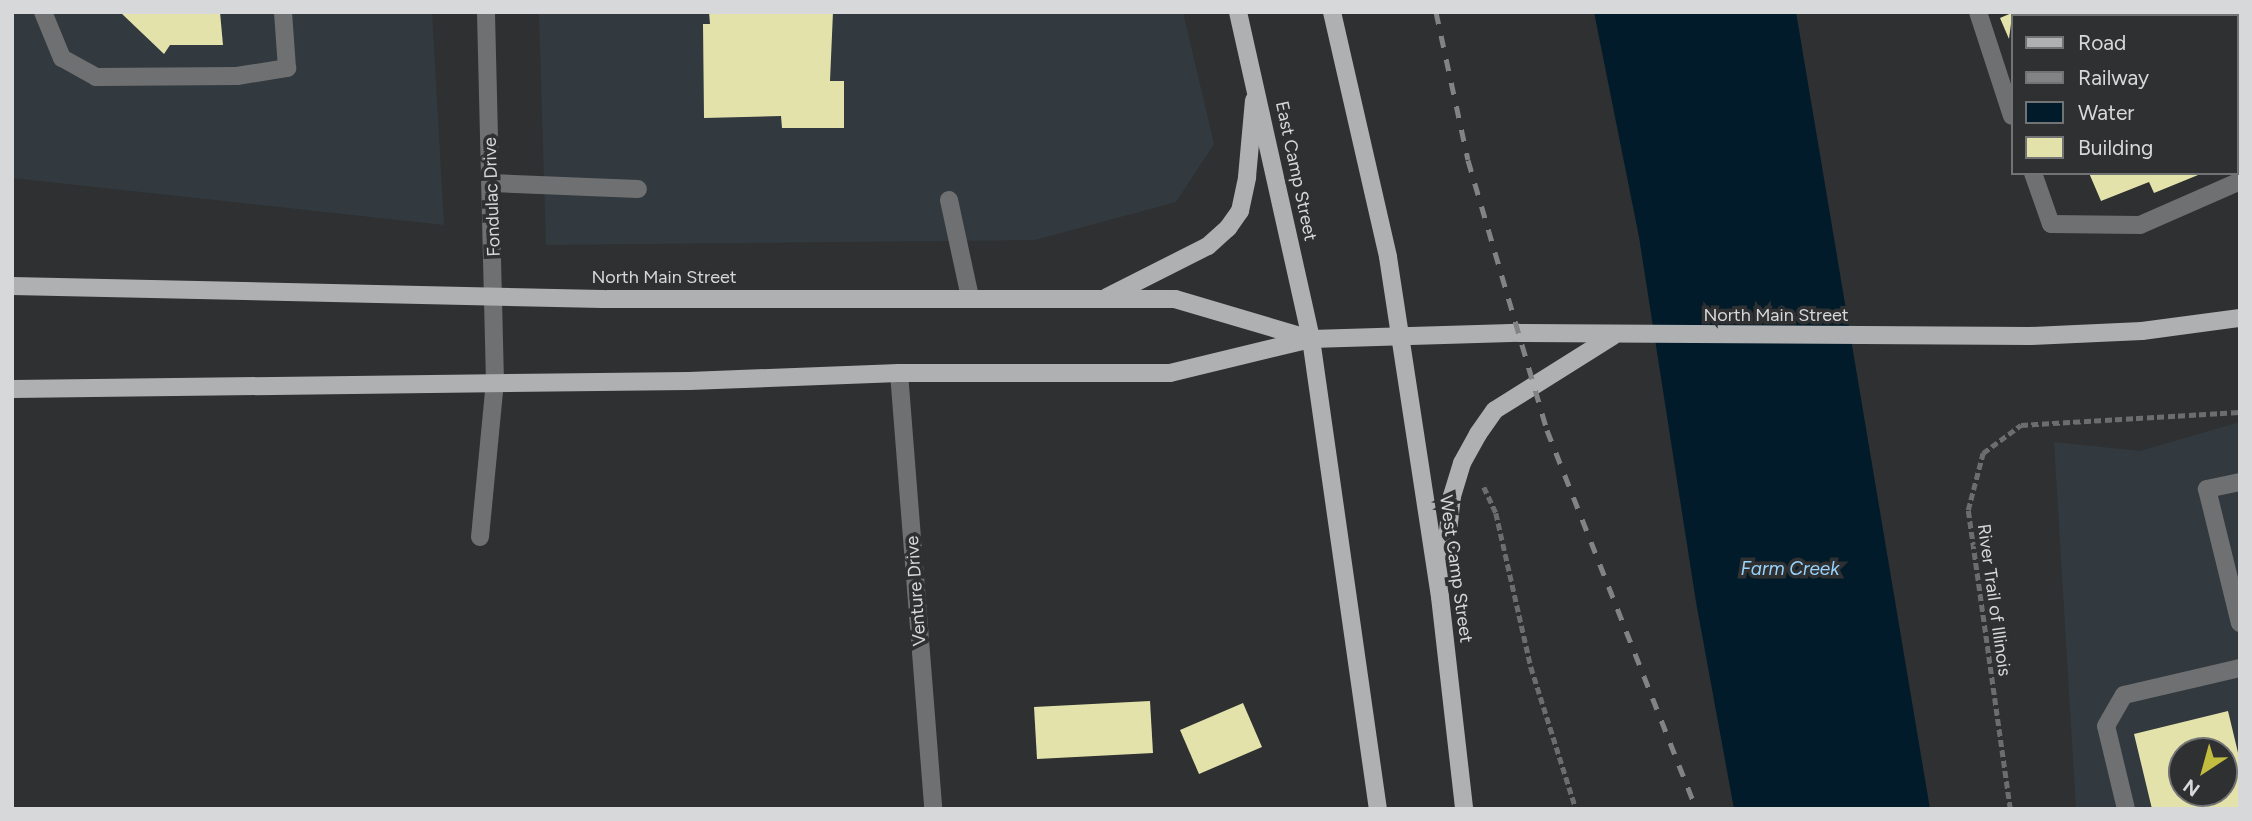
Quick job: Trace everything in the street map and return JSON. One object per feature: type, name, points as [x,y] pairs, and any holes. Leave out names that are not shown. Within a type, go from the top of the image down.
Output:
[{"type":"main road","name":"East Camp Street","points":[[1238,12],[1311,339]]},
{"type":"main road","points":[[1332,12],[1388,257],[1399,337]]},
{"type":"main road","points":[[1105,298],[1208,246],[1240,211],[1247,177],[1255,79]]},
{"type":"main road","name":"North Main Street","points":[[12,286],[496,296],[1175,299],[1311,339]]},
{"type":"main road","name":"North Main Street","points":[[12,389],[900,373],[1170,373],[1311,339],[1899,336],[2142,331],[2240,318]]},
{"type":"main road","points":[[1440,597],[1452,496],[1462,463],[1478,434],[1495,410],[1612,336]]},
{"type":"main road","name":"West Camp Street","points":[[1399,337],[1440,597],[1464,809]]},
{"type":"main road","points":[[1311,339],[1378,809]]},
{"type":"street","points":[[43,12],[62,58],[96,77],[237,76],[287,68],[288,30],[283,12]]},
{"type":"street","name":"Fondulac Drive","points":[[480,537],[495,382],[496,296],[486,12]]},
{"type":"street","points":[[1978,12],[2010,110]]},
{"type":"street","points":[[2034,175],[2051,224],[2140,226],[2240,181]]},
{"type":"street","points":[[492,183],[638,189]]},
{"type":"street","points":[[949,200],[970,297]]},
{"type":"street","name":"Venture Drive","points":[[900,373],[933,809]]},
{"type":"street","points":[[2240,482],[2207,489],[2240,623]]},
{"type":"street","points":[[2126,809],[2106,726],[2124,695],[2240,668]]},
{"type":"path","name":"River Trail of Illinois","points":[[2010,809],[1968,510],[1983,453],[2021,425],[2240,412]]},
{"type":"path","points":[[1482,482],[1496,513],[1531,667],[1576,809]]},
{"type":"shaded area","points":[[12,12],[432,12],[444,225],[12,178]]},
{"type":"shaded area","points":[[539,12],[1183,12],[1214,144],[1176,202],[1035,240],[546,245]]},
{"type":"shaded area","points":[[2240,422],[2240,809],[2076,809],[2054,442],[2140,451]]},
{"type":"water","name":"Farm Creek","points":[[1594,12],[1796,12],[1930,809],[1734,809],[1696,602],[1639,237]]},
{"type":"building","points":[[120,12],[220,12],[223,45],[170,45],[164,54]]},
{"type":"building","points":[[709,12],[833,12],[830,81],[844,81],[844,128],[782,128],[781,116],[704,118],[703,24],[710,24]]},
{"type":"building","points":[[2014,12],[2160,14],[2010,14],[2009,39],[2000,18]]},
{"type":"building","points":[[2090,175],[2198,175],[2154,193],[2149,182],[2101,201]]},
{"type":"building","points":[[1150,701],[1153,753],[1037,759],[1034,707]]},
{"type":"building","points":[[1243,703],[1262,747],[1199,774],[1180,730]]},
{"type":"building","points":[[2228,711],[2234,737],[2168,737],[2168,807],[2238,807],[2238,753],[2240,809],[2152,809],[2134,734]]},
{"type":"railway","points":[[1436,12],[1468,160],[1547,430],[1696,809]]}]
